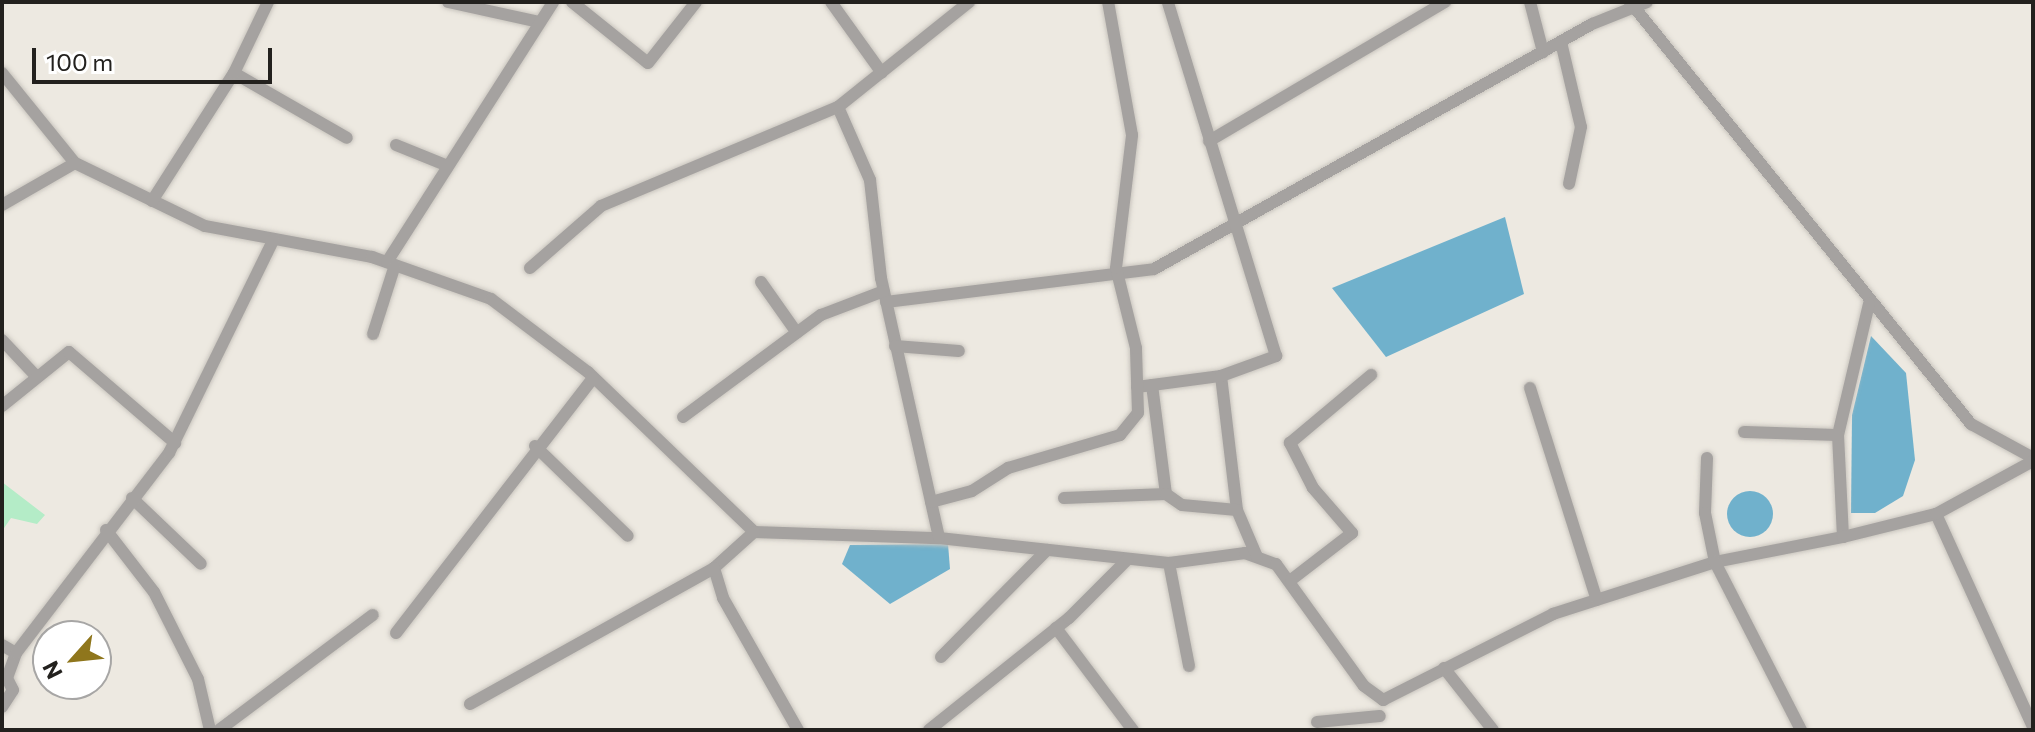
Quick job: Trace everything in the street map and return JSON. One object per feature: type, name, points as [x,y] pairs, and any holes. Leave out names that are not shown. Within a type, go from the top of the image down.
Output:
[{"type":"street","points":[[152,201],[234,73],[268,2]]},
{"type":"street","points":[[448,2],[540,22]]},
{"type":"street","points":[[373,334],[391,263],[448,166],[553,2]]},
{"type":"street","points":[[572,2],[648,63],[696,2]]},
{"type":"street","points":[[831,2],[882,73]]},
{"type":"street","points":[[530,268],[601,206],[838,107],[969,2]]},
{"type":"street","points":[[931,502],[972,491],[1008,468],[1120,435],[1138,413],[1136,348],[1116,268],[1132,135],[1108,2]]},
{"type":"street","points":[[1137,387],[1221,376],[1276,356],[1168,2]]},
{"type":"street","points":[[1209,141],[1445,2]]},
{"type":"street","points":[[1530,2],[1543,52]]},
{"type":"street","points":[[683,417],[797,333],[885,296],[1116,268],[1154,269],[1236,228],[1631,4],[1647,2]]},
{"type":"street","points":[[1631,4],[1869,304],[1971,424],[2033,460]]},
{"type":"street","points":[[1561,42],[1581,127],[1569,184]]},
{"type":"street","points":[[2,73],[75,163],[205,226],[391,263],[491,299],[593,378],[754,532],[939,538],[1169,563],[1257,557]]},
{"type":"street","points":[[234,73],[347,138]]},
{"type":"street","points":[[838,107],[870,180],[885,296],[939,538]]},
{"type":"street","points":[[396,145],[448,166]]},
{"type":"street","points":[[2,205],[75,163]]},
{"type":"street","points":[[2,707],[13,690],[7,678],[16,653],[106,530],[175,443],[274,239]]},
{"type":"street","points":[[761,282],[797,333]]},
{"type":"street","points":[[1843,537],[1838,435],[1869,304]]},
{"type":"street","points":[[2,340],[37,377]]},
{"type":"street","points":[[895,346],[959,351]]},
{"type":"street","points":[[2,406],[69,352],[175,443]]},
{"type":"street","points":[[1291,580],[1352,533],[1313,488],[1290,443],[1371,375]]},
{"type":"street","points":[[1221,376],[1237,510],[1257,557],[1291,580],[1364,686],[1383,700]]},
{"type":"street","points":[[396,633],[535,446],[593,378]]},
{"type":"street","points":[[1152,385],[1166,494]]},
{"type":"street","points":[[1530,388],[1597,600]]},
{"type":"street","points":[[1744,432],[1838,435]]},
{"type":"street","points":[[535,446],[628,536]]},
{"type":"street","points":[[1707,458],[1705,513],[1715,562],[1801,730]]},
{"type":"street","points":[[1383,700],[1444,668],[1597,600],[1715,562],[1843,537],[1936,514],[2033,460]]},
{"type":"street","points":[[1064,498],[1166,494],[1182,505],[1237,510]]},
{"type":"street","points":[[132,498],[201,564]]},
{"type":"street","points":[[1936,514],[2033,727]]},
{"type":"street","points":[[106,530],[154,592],[198,679],[210,730]]},
{"type":"street","points":[[470,704],[714,568],[754,532]]},
{"type":"street","points":[[941,657],[1047,550]]},
{"type":"street","points":[[929,730],[1056,628],[1128,559]]},
{"type":"street","points":[[1169,563],[1189,666]]},
{"type":"street","points":[[714,568],[723,598],[798,730]]},
{"type":"street","points":[[219,730],[373,615]]},
{"type":"street","points":[[1056,628],[1133,730]]},
{"type":"street","points":[[2,645],[16,653]]},
{"type":"street","points":[[1444,668],[1493,730]]},
{"type":"street","points":[[1381,730],[1383,700]]},
{"type":"street","points":[[1317,722],[1380,716]]},
{"type":"green space","points":[[2,482],[45,515],[37,524],[11,518],[2,531]]},
{"type":"water","points":[[1505,217],[1524,294],[1386,357],[1332,288]]},
{"type":"water","points":[[1871,336],[1906,373],[1915,460],[1903,496],[1875,513],[1851,513],[1852,415]]},
{"type":"water","points":[[1750,491],[1766,498],[1773,514],[1766,530],[1750,537],[1734,530],[1727,514],[1734,498]]},
{"type":"water","points":[[948,544],[950,569],[890,604],[842,564],[850,545]]}]
